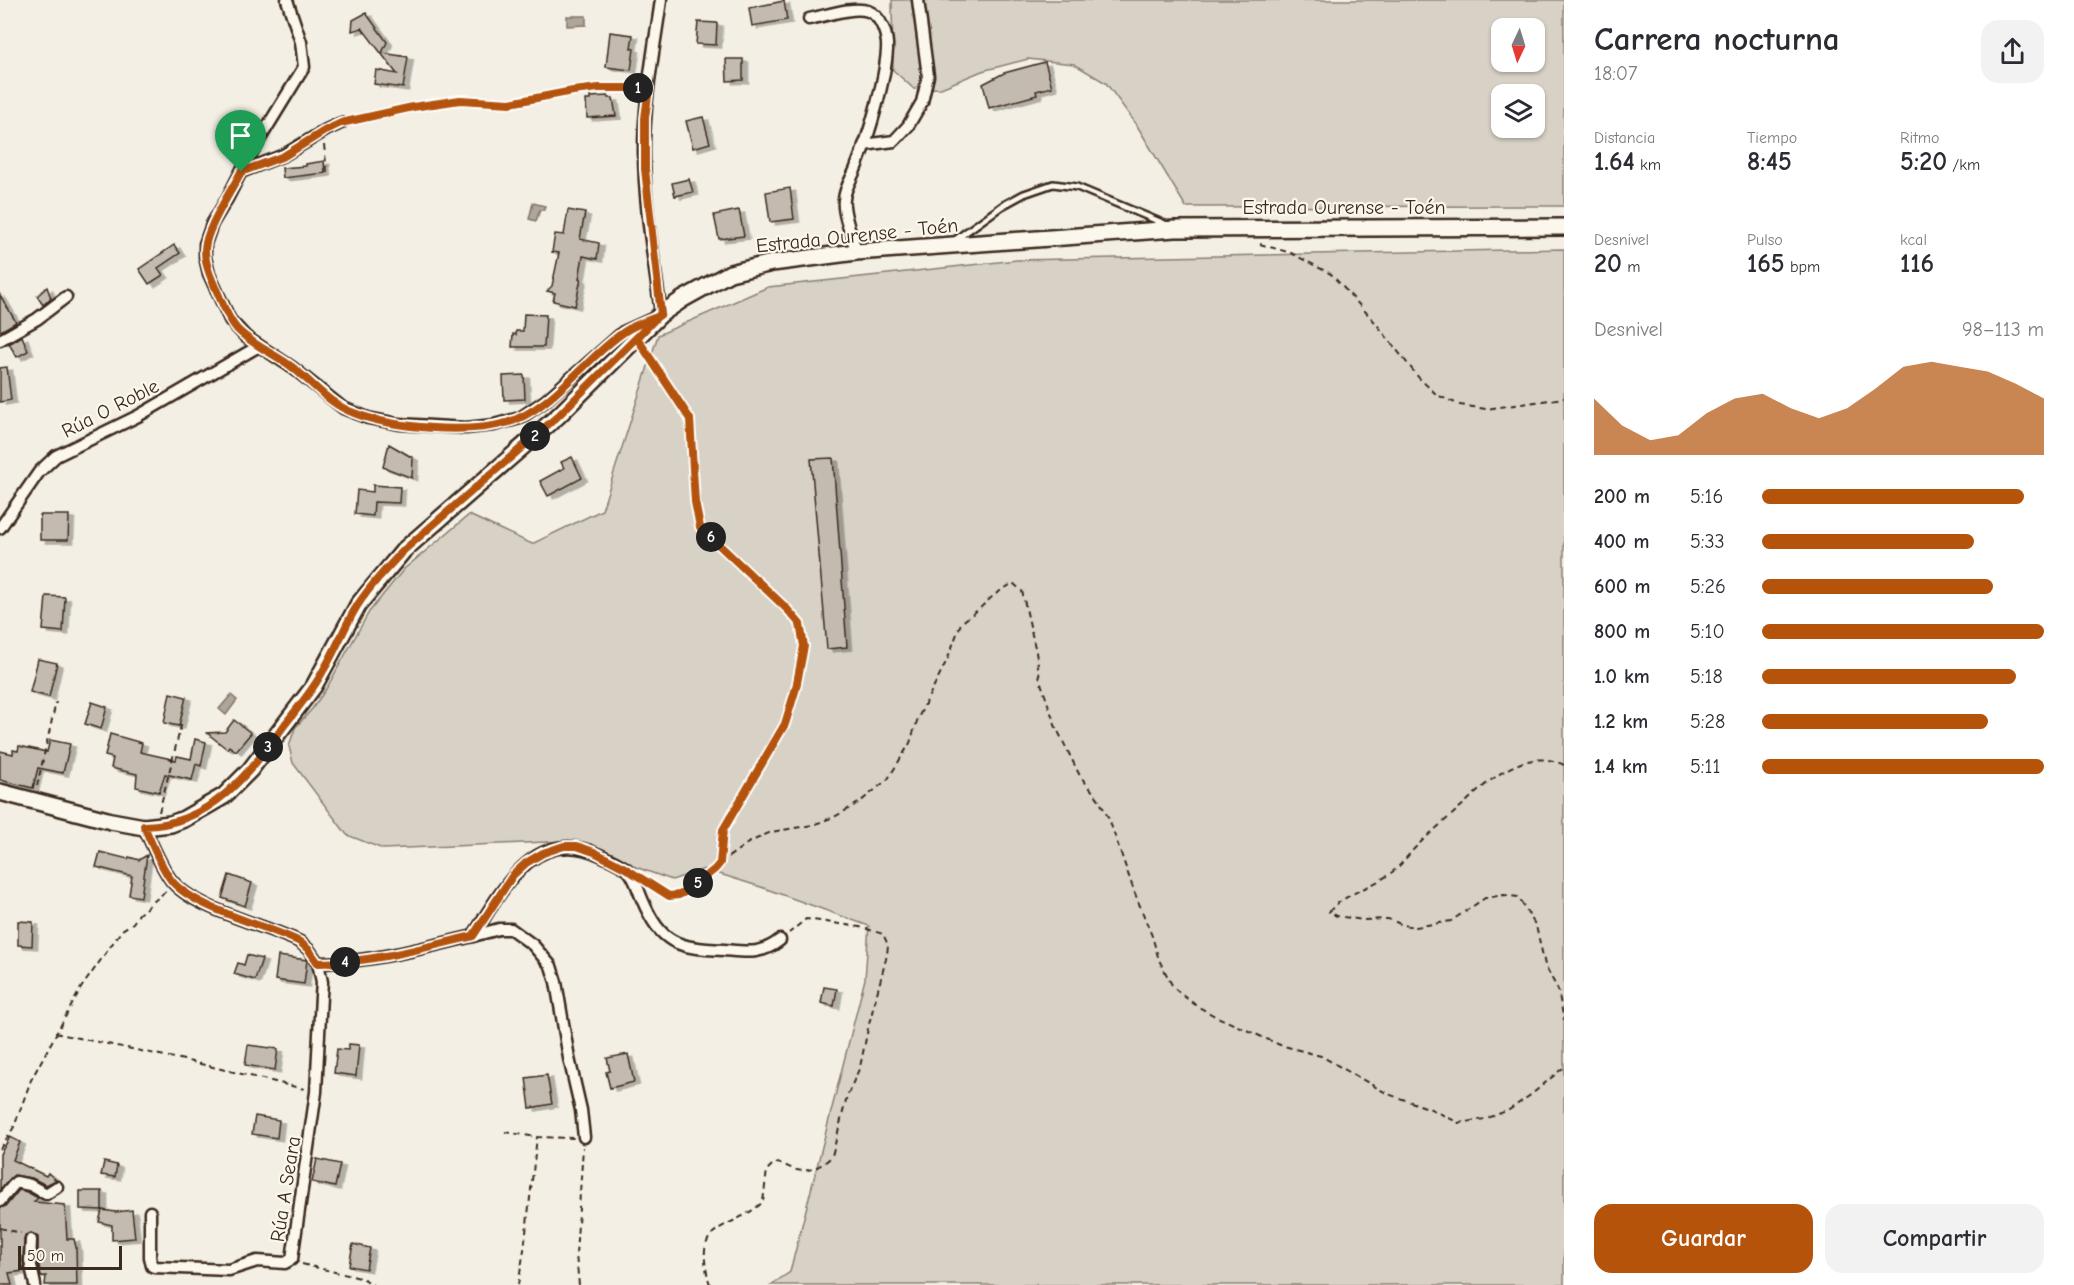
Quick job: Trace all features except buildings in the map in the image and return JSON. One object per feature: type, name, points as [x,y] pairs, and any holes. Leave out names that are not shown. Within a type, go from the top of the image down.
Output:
[{"type":"street","points":[[287,0],[301,42],[304,67],[261,135],[207,234],[205,257],[209,274],[230,320],[237,329],[293,368],[331,401],[355,413],[399,424],[466,428],[494,425],[520,418],[544,401],[623,332],[659,316],[645,169],[645,118],[661,0]]},
{"type":"street","points":[[864,146],[894,141],[908,126],[922,102],[928,76],[918,0]]},
{"type":"street","points":[[809,19],[860,9],[872,12],[885,35],[886,55],[864,146],[843,203],[856,252]]},
{"type":"street","points":[[241,172],[284,156],[341,123]]},
{"type":"street","name":"Estrada Ourense - Toén","points":[[0,792],[111,821],[151,826],[171,824],[184,819],[224,796],[250,770],[314,686],[358,605],[404,550],[558,416],[659,316],[683,299],[730,273],[772,263],[856,252],[1175,229],[1564,227]]},
{"type":"street","points":[[0,340],[37,320],[66,297]]},
{"type":"street","name":"Rúa O Roble","points":[[0,528],[39,472],[56,456],[138,416],[260,346]]},
{"type":"street","points":[[151,826],[167,873],[175,884],[186,893],[217,909],[300,942],[318,963],[358,960],[425,948],[499,929],[511,929],[525,938],[551,966],[556,982],[569,1058],[581,1110],[584,1137]]},
{"type":"street","points":[[473,936],[519,869],[543,853],[570,846],[594,852],[629,871],[656,926],[671,941],[701,949],[754,952],[763,951],[780,940]]},
{"type":"street","name":"Rúa A Seara","points":[[150,1212],[150,1262],[154,1267],[229,1270],[257,1262],[290,1261],[293,1257],[316,1092],[322,982],[318,963]]},
{"type":"street","points":[[1,1197],[15,1182],[30,1185],[46,1194],[57,1187]]},
{"type":"street","points":[[32,1240],[30,1261],[34,1285]]},
{"type":"lane","points":[[950,245],[1002,206],[1023,194],[1053,184],[1077,187],[1175,229]]},
{"type":"path","points":[[341,123],[439,102],[477,100],[510,103],[599,88],[649,88]]},
{"type":"path","points":[[319,134],[325,147],[327,172]]},
{"type":"path","points":[[1254,242],[1291,253],[1331,274],[1374,321],[1419,378],[1437,395],[1460,405],[1486,409],[1564,398]]},
{"type":"path","points":[[637,338],[690,419],[695,502],[700,527],[787,609],[800,624],[804,646],[801,670],[785,724],[723,830],[720,863]]},
{"type":"path","points":[[649,883],[669,896],[679,895],[689,890],[720,863],[748,843],[771,832],[813,825],[836,816],[860,802],[888,779],[910,743],[918,718],[948,658],[961,623],[994,595],[1013,584],[1022,591],[1040,680],[1055,725],[1080,776],[1098,798],[1109,819],[1159,960],[1173,987],[1213,1015],[1280,1045],[1321,1056],[1388,1094],[1431,1109],[1459,1123],[1485,1119],[1509,1110],[1564,1067]]},
{"type":"path","points":[[34,800],[56,702]]},
{"type":"path","points":[[151,826],[182,722]]},
{"type":"path","points":[[1564,765],[1543,759],[1527,761],[1505,770],[1488,782],[1418,845],[1401,866],[1384,879],[1335,904],[1329,912],[1337,916],[1388,919],[1416,927],[1451,921],[1485,898],[1504,895],[1518,897],[1536,926],[1545,965],[1558,990],[1564,1020]]},
{"type":"path","points":[[0,1149],[14,1127],[31,1080],[81,988],[122,930],[133,923],[146,908],[175,884]]},
{"type":"path","points":[[710,1285],[704,1254],[707,1239],[718,1227],[763,1202],[767,1170],[774,1163],[781,1163],[800,1171],[810,1169],[826,1163],[832,1156],[847,1096],[860,1067],[887,955],[887,939],[883,934],[806,919],[780,940]]},
{"type":"path","points":[[55,1033],[316,1092]]},
{"type":"path","points":[[505,1132],[537,1137],[584,1137],[576,1255],[579,1285]]},
{"type":"path","points":[[518,1285],[537,1137]]},
{"type":"path","points":[[0,1228],[29,1234],[32,1240]]},
{"type":"path","points":[[290,1261],[364,1279],[373,1285]]},
{"type":"shaded area","points":[[892,0],[1564,0],[1564,206],[1186,207],[1136,124],[1106,83],[1074,64],[1028,59],[982,71],[941,88],[914,89],[893,70]]},
{"type":"shaded area","points":[[567,16],[586,16],[586,25],[567,26]]},
{"type":"shaded area","points":[[533,203],[545,206],[544,210],[540,210],[536,221],[529,219]]},
{"type":"shaded area","points":[[1564,249],[1564,1285],[771,1285],[790,1272],[865,979],[869,926],[704,869],[672,880],[630,865],[588,844],[569,841],[383,849],[347,835],[293,763],[289,746],[295,728],[326,689],[369,612],[404,569],[469,515],[532,544],[602,510],[658,335],[768,287],[1017,260]]},
{"type":"shaded area","points":[[231,695],[237,700],[226,715],[219,709]]},
{"type":"route","points":[[241,172],[207,234],[205,244],[209,274],[230,320],[246,337],[293,368],[331,401],[368,418],[399,424],[436,427],[466,428],[508,423],[520,418],[544,401],[623,332],[657,317],[637,338],[690,419],[695,502],[700,527],[787,609],[800,624],[804,646],[801,670],[785,724],[723,830],[720,863],[689,890],[679,895],[669,896],[625,868],[594,852],[577,846],[564,846],[543,853],[526,863],[513,875],[473,936],[425,948],[358,960],[318,963],[300,942],[194,898],[178,888],[167,873],[144,826],[171,824],[184,819],[224,796],[237,785],[314,686],[324,671],[346,624],[369,590],[391,564],[404,550],[558,416],[657,317],[661,314],[646,192],[644,147],[649,88],[599,88],[510,103],[460,100],[413,107],[341,123],[313,137],[284,156],[241,172]]}]
